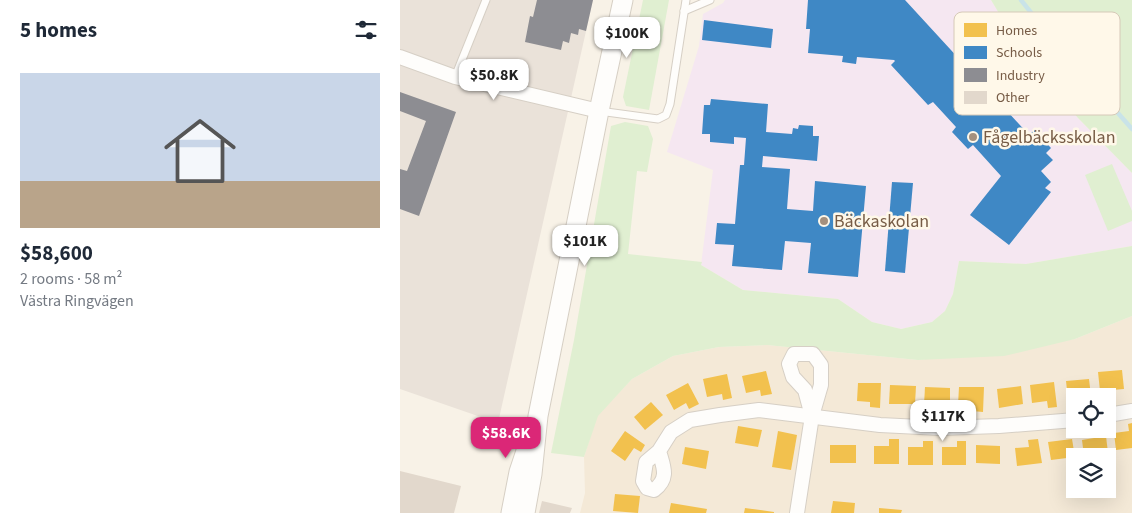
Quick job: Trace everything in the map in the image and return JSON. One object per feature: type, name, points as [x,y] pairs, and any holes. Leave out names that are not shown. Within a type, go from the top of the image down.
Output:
[{"type":"main road","points":[[525,513],[532,474],[538,416],[623,0]]},
{"type":"main road","points":[[511,513],[519,472],[538,416]]},
{"type":"street","points":[[400,57],[455,77],[599,111]]},
{"type":"street","points":[[1119,413],[1132,400]]},
{"type":"street","points":[[659,451],[671,432],[690,420],[720,414],[760,410],[880,425],[940,428],[1066,421]]},
{"type":"street","points":[[797,513],[812,416]]},
{"type":"lane","points":[[455,77],[486,0]]},
{"type":"lane","points":[[599,111],[658,119],[666,115],[670,104],[686,0]]},
{"type":"lane","points":[[684,11],[710,0]]},
{"type":"shaded area","points":[[400,0],[593,0],[498,423],[400,389]]},
{"type":"shaded area","points":[[725,0],[991,0],[998,12],[954,12],[954,115],[1075,115],[1132,173],[1132,246],[1026,264],[959,261],[953,294],[945,311],[932,322],[901,329],[872,322],[838,299],[743,290],[701,265],[713,170],[667,152],[699,46],[703,14]]},
{"type":"shaded area","points":[[1132,316],[1132,513],[580,513],[585,493],[584,457],[597,416],[632,379],[673,356],[719,347],[767,345],[918,360],[1075,339]]},
{"type":"green space","points":[[643,0],[669,0],[649,110],[626,106],[623,97]]},
{"type":"green space","points":[[991,0],[1132,0],[1132,173],[1075,115],[1120,115],[1120,12],[998,12]]},
{"type":"green space","points":[[625,122],[648,126],[653,139],[647,172],[637,171],[628,254],[702,262],[701,265],[743,290],[838,299],[872,322],[901,329],[932,322],[945,311],[953,294],[959,261],[1026,264],[1132,246],[1132,316],[1075,339],[1004,356],[918,360],[767,345],[719,347],[673,356],[632,379],[598,416],[584,457],[551,453],[574,340],[611,126]]},
{"type":"green space","points":[[1112,164],[1132,211],[1132,221],[1108,231],[1085,175]]},
{"type":"building: Homes","points":[[1122,370],[1124,389],[1100,388],[1098,372]]},
{"type":"building: Homes","points":[[766,371],[772,394],[761,396],[760,390],[746,393],[742,376]]},
{"type":"building: Homes","points":[[727,374],[732,398],[723,400],[722,394],[707,397],[703,379]]},
{"type":"building: Homes","points":[[1089,379],[1090,388],[1067,388],[1066,381]]},
{"type":"building: Homes","points":[[1054,382],[1057,407],[1048,408],[1047,401],[1032,403],[1030,385]]},
{"type":"building: Homes","points":[[688,383],[699,404],[689,409],[686,403],[674,410],[666,395]]},
{"type":"building: Homes","points":[[858,383],[881,383],[880,408],[870,407],[870,402],[857,401]]},
{"type":"building: Homes","points":[[890,385],[916,386],[915,404],[889,404]]},
{"type":"building: Homes","points":[[1021,386],[1023,404],[999,408],[997,389]]},
{"type":"building: Homes","points":[[925,387],[950,388],[950,406],[924,405]]},
{"type":"building: Homes","points":[[959,387],[984,387],[983,412],[972,411],[973,406],[958,405]]},
{"type":"building: Homes","points":[[651,402],[663,415],[645,430],[634,417]]},
{"type":"building: Homes","points":[[1132,423],[1132,448],[1116,450],[1116,433],[1129,431],[1128,424]]},
{"type":"building: Homes","points":[[738,426],[762,430],[758,447],[735,443]]},
{"type":"building: Homes","points":[[625,431],[645,445],[641,452],[634,448],[625,461],[611,451]]},
{"type":"building: Homes","points":[[778,431],[797,435],[791,470],[772,467]]},
{"type":"building: Homes","points":[[1106,438],[1107,448],[1083,448],[1082,440]]},
{"type":"building: Homes","points":[[889,439],[899,439],[899,464],[874,464],[874,446],[889,446]]},
{"type":"building: Homes","points":[[1038,439],[1042,463],[1017,466],[1015,448],[1029,447],[1028,440]]},
{"type":"building: Homes","points":[[1072,439],[1074,448],[1066,448],[1066,458],[1051,460],[1048,442]]},
{"type":"building: Homes","points":[[923,441],[933,441],[933,465],[908,465],[908,447],[923,447]]},
{"type":"building: Homes","points":[[957,441],[966,441],[966,465],[942,465],[942,447],[957,447]]},
{"type":"building: Homes","points":[[830,445],[856,445],[856,463],[830,463]]},
{"type":"building: Homes","points":[[976,445],[1000,446],[1000,464],[976,463]]},
{"type":"building: Homes","points":[[685,447],[709,451],[706,469],[682,464]]},
{"type":"building: Homes","points":[[615,494],[640,496],[638,513],[613,511]]},
{"type":"building: Homes","points":[[833,501],[855,503],[854,513],[831,513]]},
{"type":"building: Homes","points":[[671,503],[707,509],[706,513],[669,513]]},
{"type":"building: Homes","points":[[745,508],[774,512],[774,513],[744,513]]},
{"type":"building: Homes","points":[[879,508],[902,510],[901,513],[879,513]]},
{"type":"building: Schools","points":[[808,0],[905,0],[954,53],[954,115],[1011,115],[1029,135],[1034,130],[1051,148],[1046,153],[1053,160],[1041,171],[1051,182],[1045,188],[1051,192],[1009,245],[970,215],[1001,176],[973,145],[968,149],[952,132],[956,127],[933,102],[928,105],[891,65],[895,61],[857,57],[856,64],[842,62],[843,56],[808,53],[810,29],[806,29]]},
{"type":"building: Schools","points":[[704,20],[773,29],[771,48],[702,40]]},
{"type":"building: Schools","points":[[711,99],[768,104],[766,132],[792,134],[793,128],[798,129],[799,125],[813,126],[813,136],[819,136],[817,161],[763,156],[762,167],[790,169],[787,209],[813,211],[815,181],[866,186],[858,277],[808,273],[811,243],[785,241],[782,270],[732,266],[734,245],[715,244],[717,223],[735,224],[740,165],[744,165],[746,138],[734,137],[734,144],[710,142],[710,134],[702,134],[704,105],[710,105]]},
{"type":"building: Schools","points":[[892,182],[913,183],[905,273],[885,271]]},
{"type":"building: Industry","points":[[537,0],[593,0],[586,31],[579,29],[578,35],[571,33],[569,43],[563,41],[561,50],[525,42],[530,16],[533,17]]},
{"type":"building: Industry","points":[[400,92],[456,112],[419,216],[400,209],[400,169],[407,171],[426,121],[400,111]]},
{"type":"building: Other","points":[[400,471],[461,486],[454,513],[400,513]]},
{"type":"building: Other","points":[[542,501],[572,508],[570,513],[539,513]]},
{"type":"waterway","points":[[1021,0],[1031,12]]},
{"type":"waterway","points":[[1120,115],[1132,129]]},
{"type":"place","name":"Fågelbäcksskolan","points":[[973,137]]},
{"type":"place","name":"Bäckaskolan","points":[[824,221]]}]
